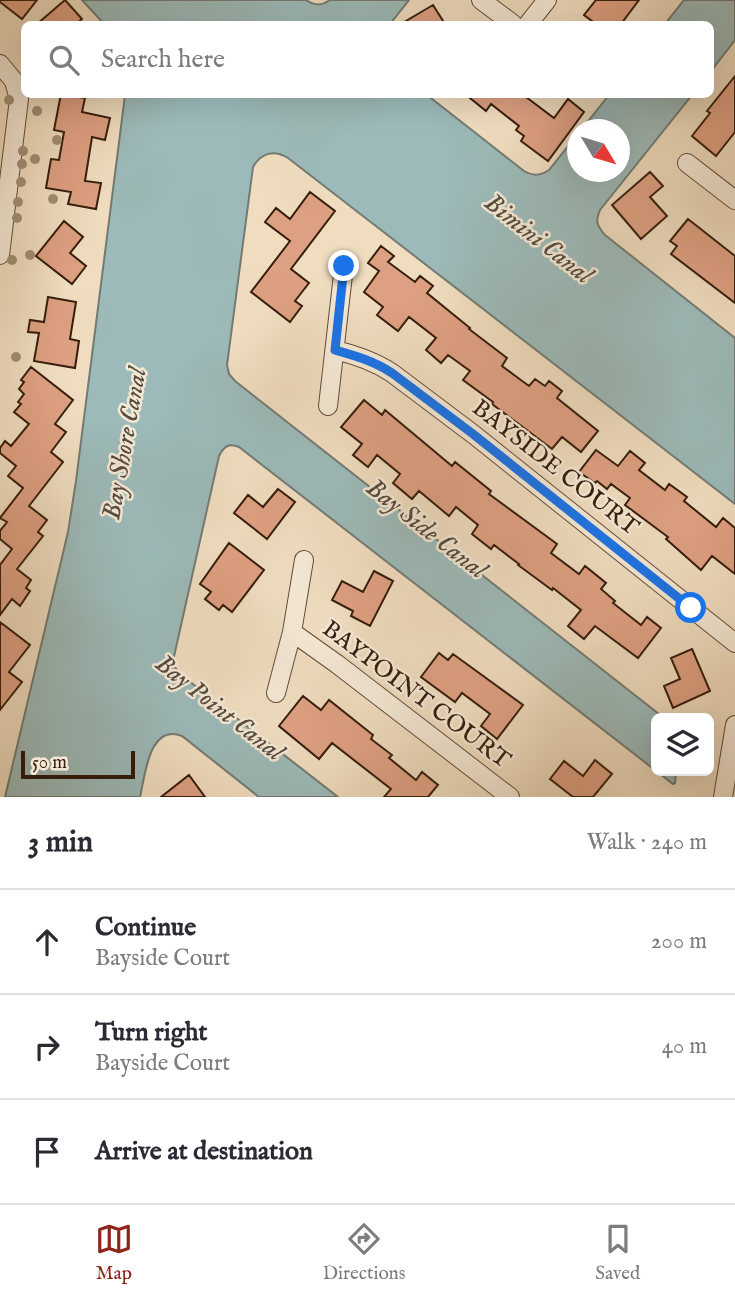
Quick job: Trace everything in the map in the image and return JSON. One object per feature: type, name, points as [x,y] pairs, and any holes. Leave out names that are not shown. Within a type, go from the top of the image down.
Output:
[{"type":"street","points":[[481,0],[509,21]]},
{"type":"street","points":[[530,21],[547,0]]},
{"type":"street","points":[[0,64],[14,81],[19,99],[0,255]]},
{"type":"street","points":[[687,163],[735,200]]},
{"type":"street","points":[[328,405],[344,266]]},
{"type":"street","name":"BAYSIDE COURT","points":[[335,350],[366,358],[392,373],[473,434],[735,643]]},
{"type":"street","name":"BAYPOINT COURT","points":[[276,693],[292,632],[304,560]]},
{"type":"street","name":"BAYPOINT COURT","points":[[292,632],[337,663],[510,797]]},
{"type":"street","points":[[723,797],[735,725]]},
{"type":"water","points":[[82,0],[306,0],[318,4],[330,0],[409,0],[392,21],[101,21]]},
{"type":"water","points":[[684,0],[735,0],[735,40],[714,67],[714,21],[667,21]]},
{"type":"water","points":[[125,98],[431,98],[530,174],[536,175],[549,170],[567,148],[567,182],[622,182],[600,210],[597,220],[605,235],[735,338],[735,504],[288,158],[268,154],[253,167],[227,365],[229,374],[658,713],[651,713],[651,767],[239,447],[230,445],[219,456],[174,665],[180,674],[338,797],[259,797],[182,736],[171,734],[162,737],[150,754],[140,797],[5,797],[68,532]]},
{"type":"water","points":[[607,98],[690,98],[630,172],[630,119],[590,119]]},
{"type":"water","points":[[663,776],[676,776],[673,784]]},
{"type":"building","points":[[0,0],[37,0],[22,19]]},
{"type":"building","points":[[65,0],[82,19],[80,21],[40,21]]},
{"type":"building","points":[[596,0],[639,0],[623,21],[592,21],[584,15]]},
{"type":"building","points":[[433,5],[443,21],[406,21]]},
{"type":"building","points":[[735,76],[735,132],[716,156],[692,136],[710,113],[707,111]]},
{"type":"building","points":[[60,98],[85,98],[82,112],[110,118],[105,140],[92,137],[85,181],[101,183],[96,209],[68,204],[71,192],[46,188],[51,159],[59,160],[64,132],[54,130]]},
{"type":"building","points":[[470,98],[527,98],[554,118],[568,99],[584,112],[579,119],[567,119],[567,135],[548,161],[521,141],[524,136],[516,130],[519,126],[491,104],[486,111]]},
{"type":"building","points":[[650,172],[663,186],[650,197],[667,216],[641,239],[612,205]]},
{"type":"building","points":[[310,192],[335,211],[291,269],[309,283],[295,301],[302,306],[290,322],[251,292],[290,241],[265,222],[276,208],[290,219]]},
{"type":"building","points":[[688,219],[735,256],[735,303],[671,254],[677,246],[670,241]]},
{"type":"building","points":[[64,221],[83,237],[70,253],[86,266],[72,284],[36,256]]},
{"type":"building","points":[[381,246],[394,256],[388,262],[415,282],[420,276],[433,286],[427,293],[507,358],[502,366],[529,386],[535,379],[545,386],[549,381],[562,391],[557,398],[598,431],[581,452],[562,437],[552,449],[492,404],[493,402],[463,380],[470,371],[448,355],[441,363],[426,350],[436,338],[409,317],[398,331],[377,315],[383,307],[364,292],[379,271],[368,263]]},
{"type":"building","points":[[48,297],[76,302],[70,339],[79,341],[75,368],[34,361],[39,333],[28,332],[30,320],[44,322]]},
{"type":"building","points":[[31,367],[73,400],[55,424],[66,432],[51,452],[63,462],[29,506],[47,520],[38,532],[43,536],[17,569],[31,580],[26,588],[30,591],[20,606],[12,599],[0,615],[0,565],[12,549],[0,539],[0,531],[7,522],[0,518],[23,488],[8,476],[16,466],[0,453],[0,448],[5,441],[11,446],[29,424],[14,412],[21,404],[18,402],[24,394],[19,389],[24,382],[21,380]]},
{"type":"building","points":[[364,400],[382,415],[385,410],[452,466],[455,462],[491,491],[489,494],[557,544],[551,553],[579,574],[585,566],[606,583],[601,589],[615,601],[613,603],[641,625],[647,617],[661,628],[638,658],[595,626],[584,639],[568,626],[581,610],[494,545],[491,549],[472,534],[478,525],[456,507],[449,516],[419,491],[412,499],[393,483],[400,474],[377,455],[368,467],[353,455],[362,444],[341,427]]},
{"type":"building","points":[[596,450],[618,466],[630,451],[645,463],[639,470],[665,490],[669,484],[687,497],[684,501],[716,527],[723,518],[735,528],[735,574],[712,556],[701,570],[666,539],[668,537],[625,505],[630,498],[611,484],[607,489],[579,472]]},
{"type":"building","points":[[278,489],[295,502],[267,539],[234,513],[248,495],[263,507]]},
{"type":"building","points":[[229,543],[264,570],[232,612],[223,605],[219,610],[205,599],[211,592],[200,584]]},
{"type":"building","points":[[374,571],[393,581],[370,626],[351,616],[353,611],[332,600],[342,581],[363,592]]},
{"type":"building","points":[[0,622],[30,645],[9,672],[22,682],[0,710]]},
{"type":"building","points":[[692,649],[710,691],[673,708],[664,686],[680,679],[671,658]]},
{"type":"building","points":[[439,653],[448,660],[453,654],[523,705],[497,739],[481,726],[490,714],[462,693],[455,702],[421,677]]},
{"type":"building","points":[[303,696],[321,710],[329,700],[373,735],[371,739],[392,755],[389,758],[416,780],[422,772],[438,785],[428,797],[384,797],[391,789],[332,743],[319,759],[279,726]]},
{"type":"building","points":[[595,760],[612,774],[593,797],[573,797],[550,779],[564,761],[583,776]]},
{"type":"building","points":[[189,775],[205,797],[161,797]]},
{"type":"route","points":[[344,266],[335,350],[366,358],[392,373],[691,608]]},
{"type":"water label","name":"Bimini Canal","points":[[538,239]]},
{"type":"water label","name":"Bay Shore Canal","points":[[125,444]]},
{"type":"water label","name":"Bay Side Canal","points":[[426,529]]},
{"type":"water label","name":"Bay Point Canal","points":[[219,708]]}]
